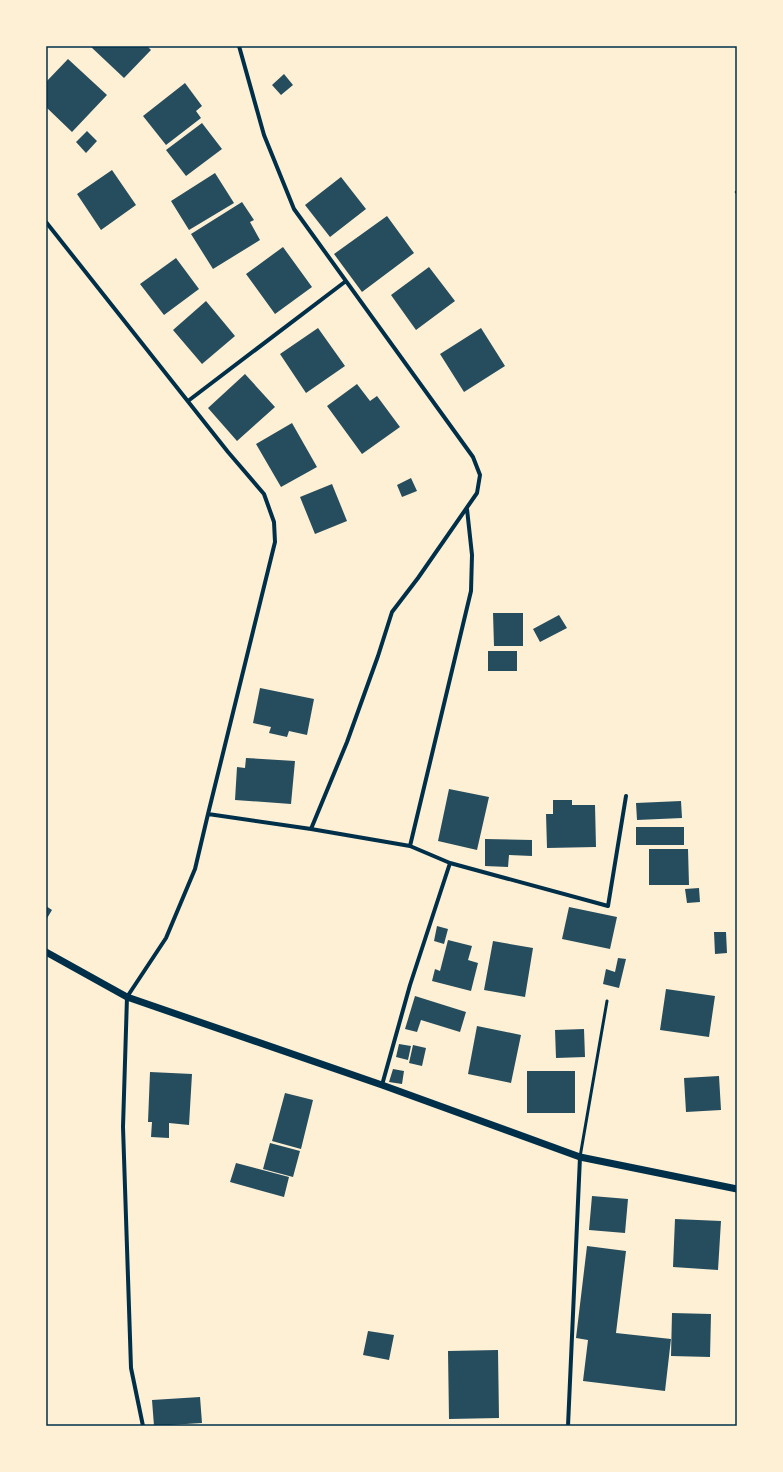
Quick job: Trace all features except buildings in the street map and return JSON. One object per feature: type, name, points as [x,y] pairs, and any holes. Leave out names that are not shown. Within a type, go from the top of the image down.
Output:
[{"type":"street","points":[[239,46],[264,135],[294,209],[473,457],[480,475],[477,493],[418,578],[392,612],[347,742],[311,829]]},
{"type":"street","points":[[46,222],[264,494],[274,522],[275,542],[195,869],[166,938],[127,997],[123,1127],[131,1368],[144,1426]]},
{"type":"street","points":[[188,401],[346,282]]},
{"type":"street","points":[[410,846],[471,591],[472,555],[467,508]]},
{"type":"street","points":[[208,814],[311,829],[410,846],[450,863],[608,906],[626,796]]},
{"type":"street","points":[[382,1085],[410,985],[450,863]]},
{"type":"street","points":[[46,952],[127,997],[382,1085],[580,1156],[737,1189]]},
{"type":"street","points":[[568,1426],[580,1156]]},
{"type":"lane","points":[[580,1156],[607,1001]]}]
